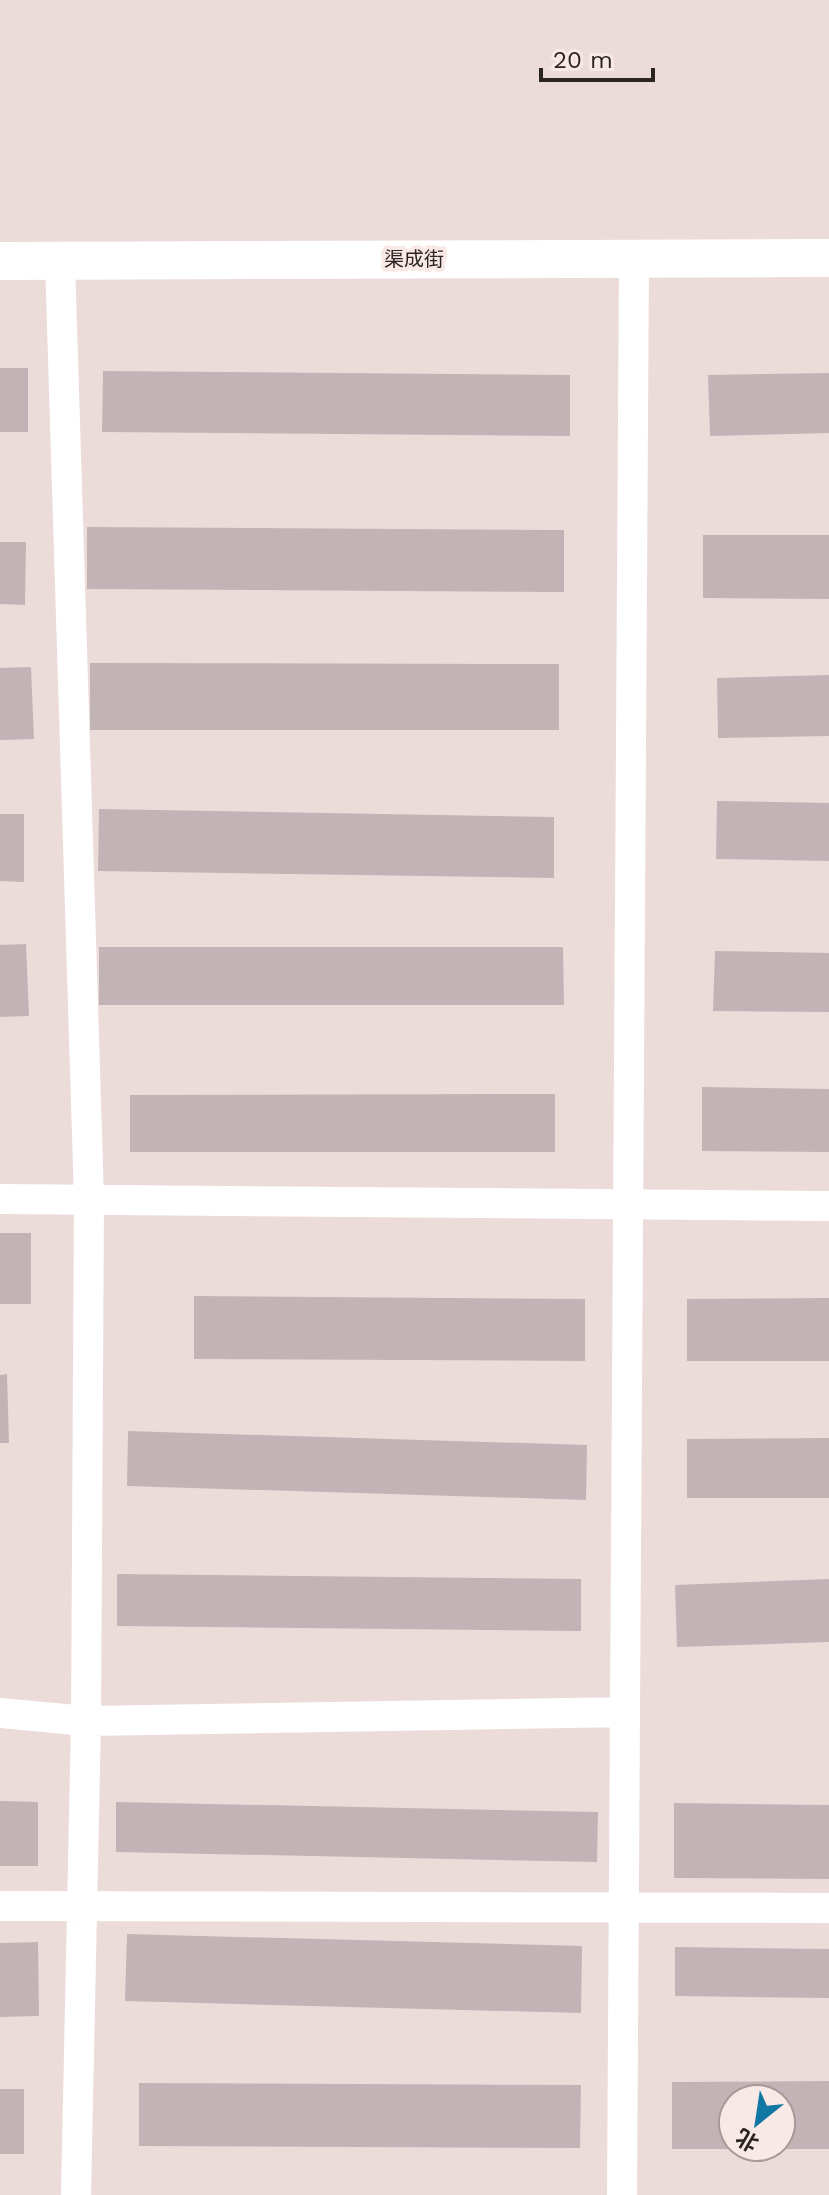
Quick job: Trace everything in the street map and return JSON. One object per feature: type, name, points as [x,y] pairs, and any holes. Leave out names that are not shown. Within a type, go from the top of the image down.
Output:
[{"type":"street","name":"渠成街","points":[[0,261],[829,258]]},
{"type":"street","points":[[622,2195],[634,259]]},
{"type":"street","points":[[60,261],[89,1199],[86,1721],[76,2195]]},
{"type":"street","points":[[0,1199],[829,1206]]},
{"type":"street","points":[[0,1713],[86,1721],[625,1712]]},
{"type":"street","points":[[0,1906],[829,1908]]},
{"type":"building","points":[[0,368],[28,368],[28,432],[0,432]]},
{"type":"building","points":[[103,371],[570,375],[570,436],[102,432]]},
{"type":"building","points":[[829,373],[829,433],[710,436],[708,375]]},
{"type":"building","points":[[87,527],[564,530],[564,592],[87,589]]},
{"type":"building","points":[[703,535],[829,535],[829,599],[703,598]]},
{"type":"building","points":[[0,542],[26,542],[25,605],[0,604]]},
{"type":"building","points":[[90,663],[559,664],[559,730],[90,730]]},
{"type":"building","points":[[31,667],[34,739],[0,740],[0,668]]},
{"type":"building","points":[[829,675],[829,736],[718,738],[717,678]]},
{"type":"building","points":[[717,801],[829,803],[829,861],[716,859]]},
{"type":"building","points":[[99,809],[554,817],[554,878],[98,871]]},
{"type":"building","points":[[0,814],[24,814],[24,882],[0,881]]},
{"type":"building","points":[[26,944],[29,1016],[0,1017],[0,945]]},
{"type":"building","points":[[99,947],[563,947],[564,1005],[99,1005]]},
{"type":"building","points":[[715,951],[829,953],[829,1012],[713,1011]]},
{"type":"building","points":[[702,1087],[829,1089],[829,1152],[702,1151]]},
{"type":"building","points":[[555,1094],[555,1152],[130,1152],[130,1095]]},
{"type":"building","points":[[0,1233],[31,1233],[31,1304],[0,1304]]},
{"type":"building","points":[[194,1296],[585,1299],[585,1361],[194,1359]]},
{"type":"building","points":[[829,1298],[829,1361],[687,1361],[687,1299]]},
{"type":"building","points":[[7,1374],[9,1443],[0,1443],[0,1375]]},
{"type":"building","points":[[128,1431],[587,1445],[586,1500],[127,1486]]},
{"type":"building","points":[[829,1438],[829,1498],[687,1498],[687,1439]]},
{"type":"building","points":[[117,1574],[581,1579],[581,1631],[117,1626]]},
{"type":"building","points":[[829,1579],[829,1642],[677,1647],[675,1585]]},
{"type":"building","points":[[0,1801],[38,1802],[38,1866],[0,1866]]},
{"type":"building","points":[[116,1802],[598,1812],[597,1862],[116,1852]]},
{"type":"building","points":[[674,1803],[829,1805],[829,1879],[674,1878]]},
{"type":"building","points":[[127,1934],[582,1946],[581,2013],[125,2001]]},
{"type":"building","points":[[38,1942],[39,2016],[0,2017],[0,1943]]},
{"type":"building","points":[[675,1947],[829,1949],[829,1998],[675,1996]]},
{"type":"building","points":[[829,2081],[829,2149],[797,2149],[797,2083],[717,2083],[717,2149],[672,2149],[672,2082]]},
{"type":"building","points":[[139,2083],[581,2085],[580,2148],[139,2146]]},
{"type":"building","points":[[0,2089],[24,2089],[24,2154],[0,2154]]}]
